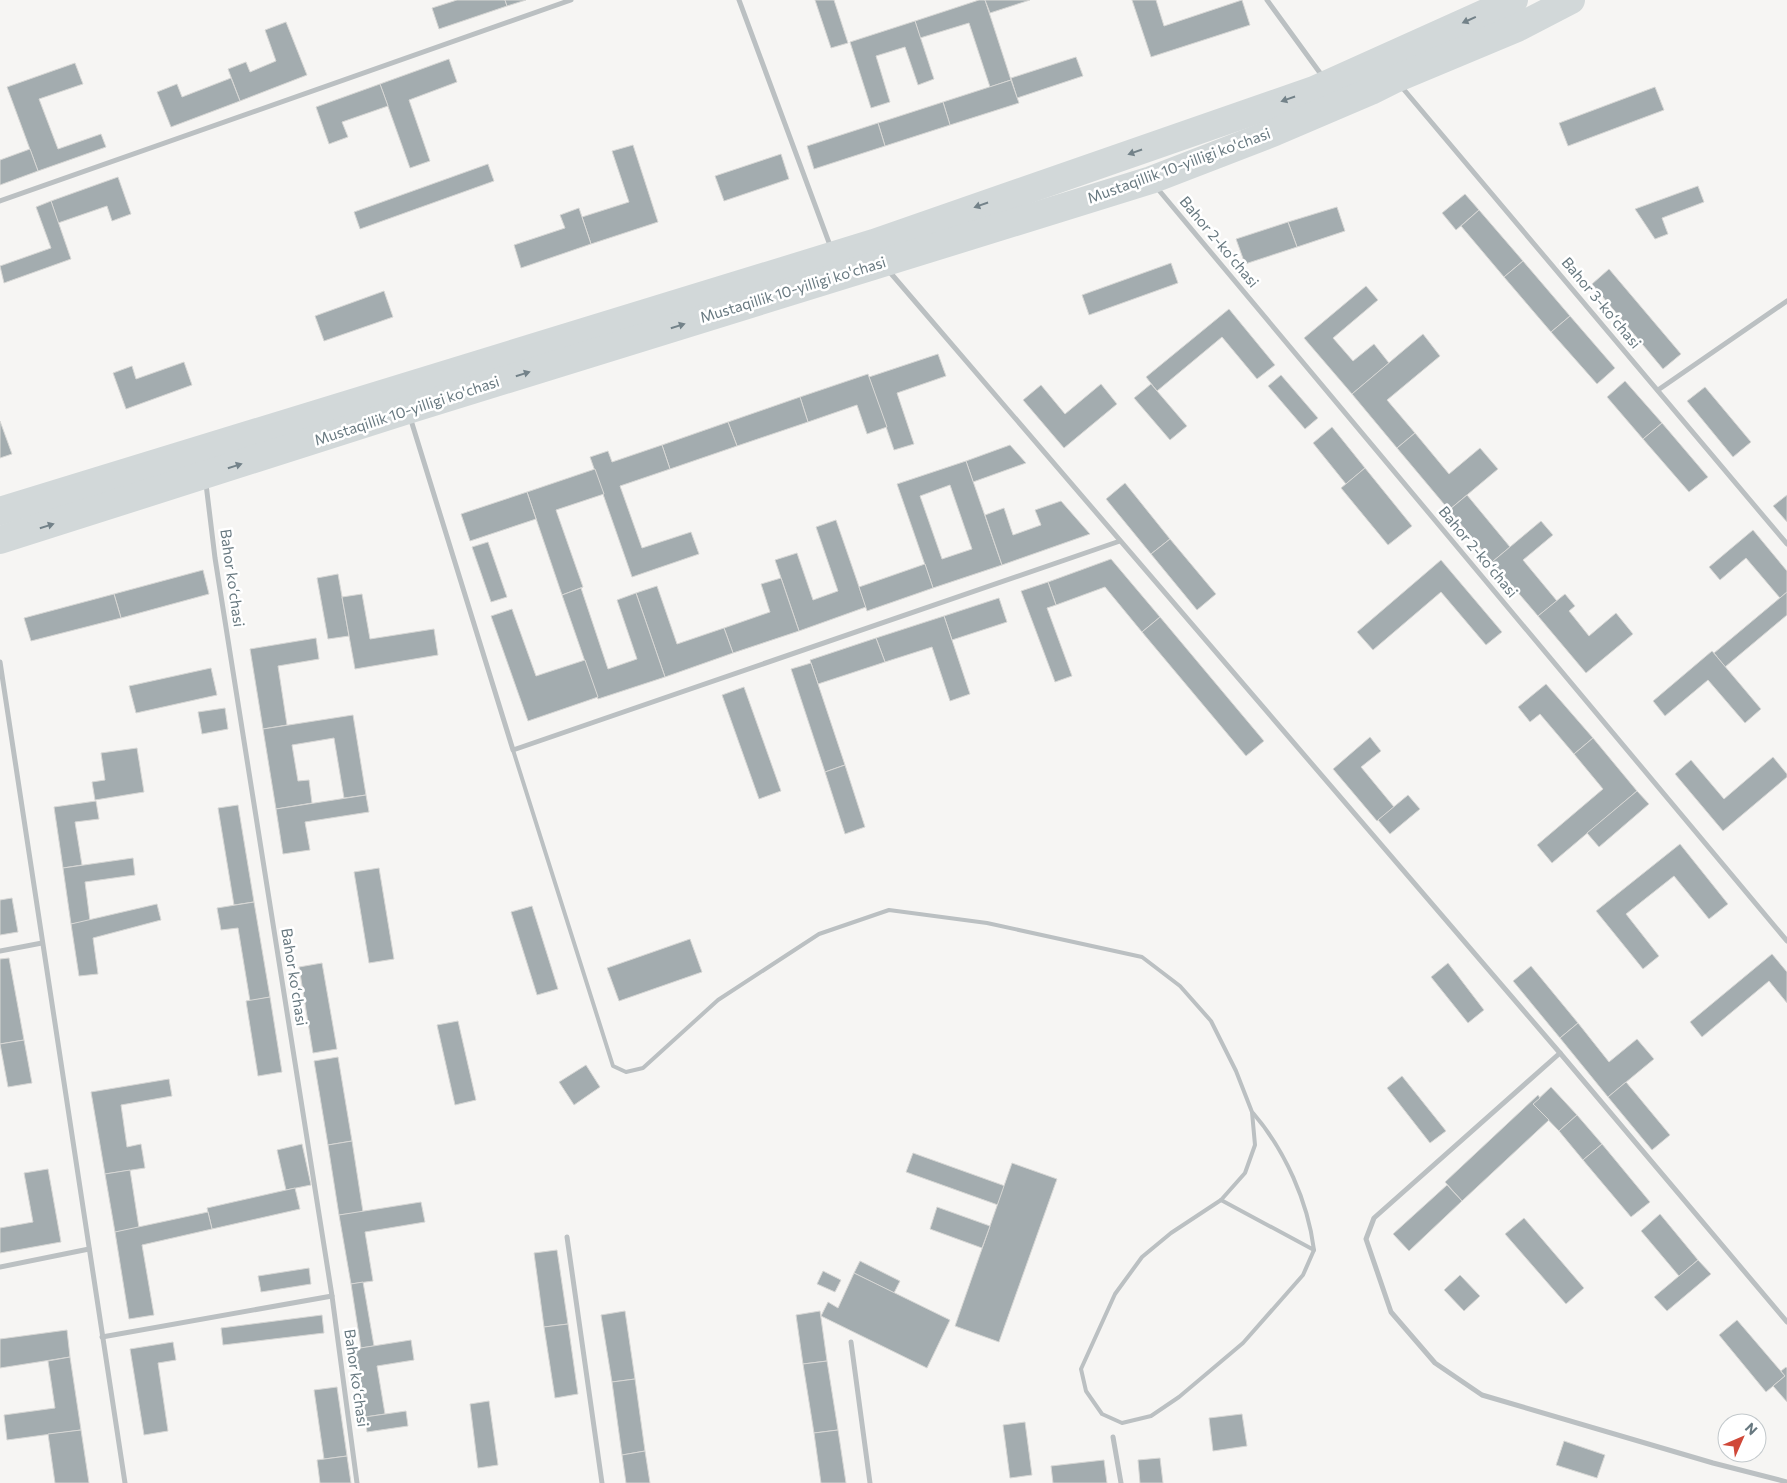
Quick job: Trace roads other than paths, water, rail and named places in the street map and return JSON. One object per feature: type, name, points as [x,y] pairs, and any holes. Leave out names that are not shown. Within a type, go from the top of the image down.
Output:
[{"type":"main road","name":"Mustaqillik 10-yilligi ko'chasi","points":[[0,511],[834,255],[1328,84],[1514,0]]},
{"type":"main road","name":"Mustaqillik 10-yilligi ko'chasi","points":[[0,540],[408,410],[1150,180],[1275,132],[1371,91],[1395,79],[1517,28],[1571,0]]},
{"type":"street","points":[[0,201],[571,0]]},
{"type":"street","points":[[740,0],[834,255]]},
{"type":"street","points":[[1268,0],[1328,84]]},
{"type":"street","name":"Bahor 3-koʻchasi","points":[[1395,79],[1787,544]]},
{"type":"street","name":"Bahor 2-koʻchasi","points":[[1150,180],[1787,941]]},
{"type":"street","points":[[882,262],[1560,1053],[1787,1322]]},
{"type":"street","points":[[1658,390],[1787,300]]},
{"type":"street","points":[[408,410],[514,750],[1120,541]]},
{"type":"street","name":"Bahor koʻchasi","points":[[204,476],[216,568],[332,1296],[357,1483]]},
{"type":"street","points":[[0,662],[125,1483]]},
{"type":"street","points":[[0,951],[42,943]]},
{"type":"street","points":[[1560,1053],[1374,1218],[1366,1239],[1391,1312],[1436,1363],[1482,1395],[1713,1463],[1787,1482]]},
{"type":"street","points":[[567,1237],[602,1483]]},
{"type":"street","points":[[0,1267],[89,1249]]},
{"type":"street","points":[[102,1337],[332,1296]]},
{"type":"street","points":[[851,1342],[870,1483]]},
{"type":"street","points":[[1113,1437],[1121,1483]]},
{"type":"lane","points":[[514,750],[613,1066],[626,1072],[644,1068],[718,1000],[819,934],[889,910],[987,923],[1142,957],[1180,986],[1211,1021],[1236,1071],[1252,1112],[1269,1135],[1296,1187],[1310,1224],[1314,1250],[1302,1275],[1268,1316],[1243,1343],[1180,1397],[1151,1416],[1122,1423],[1102,1414],[1086,1391],[1081,1370],[1115,1294],[1142,1257],[1170,1233],[1221,1200],[1245,1173],[1255,1145],[1252,1112]]},
{"type":"lane","points":[[1221,1200],[1314,1250]]}]
